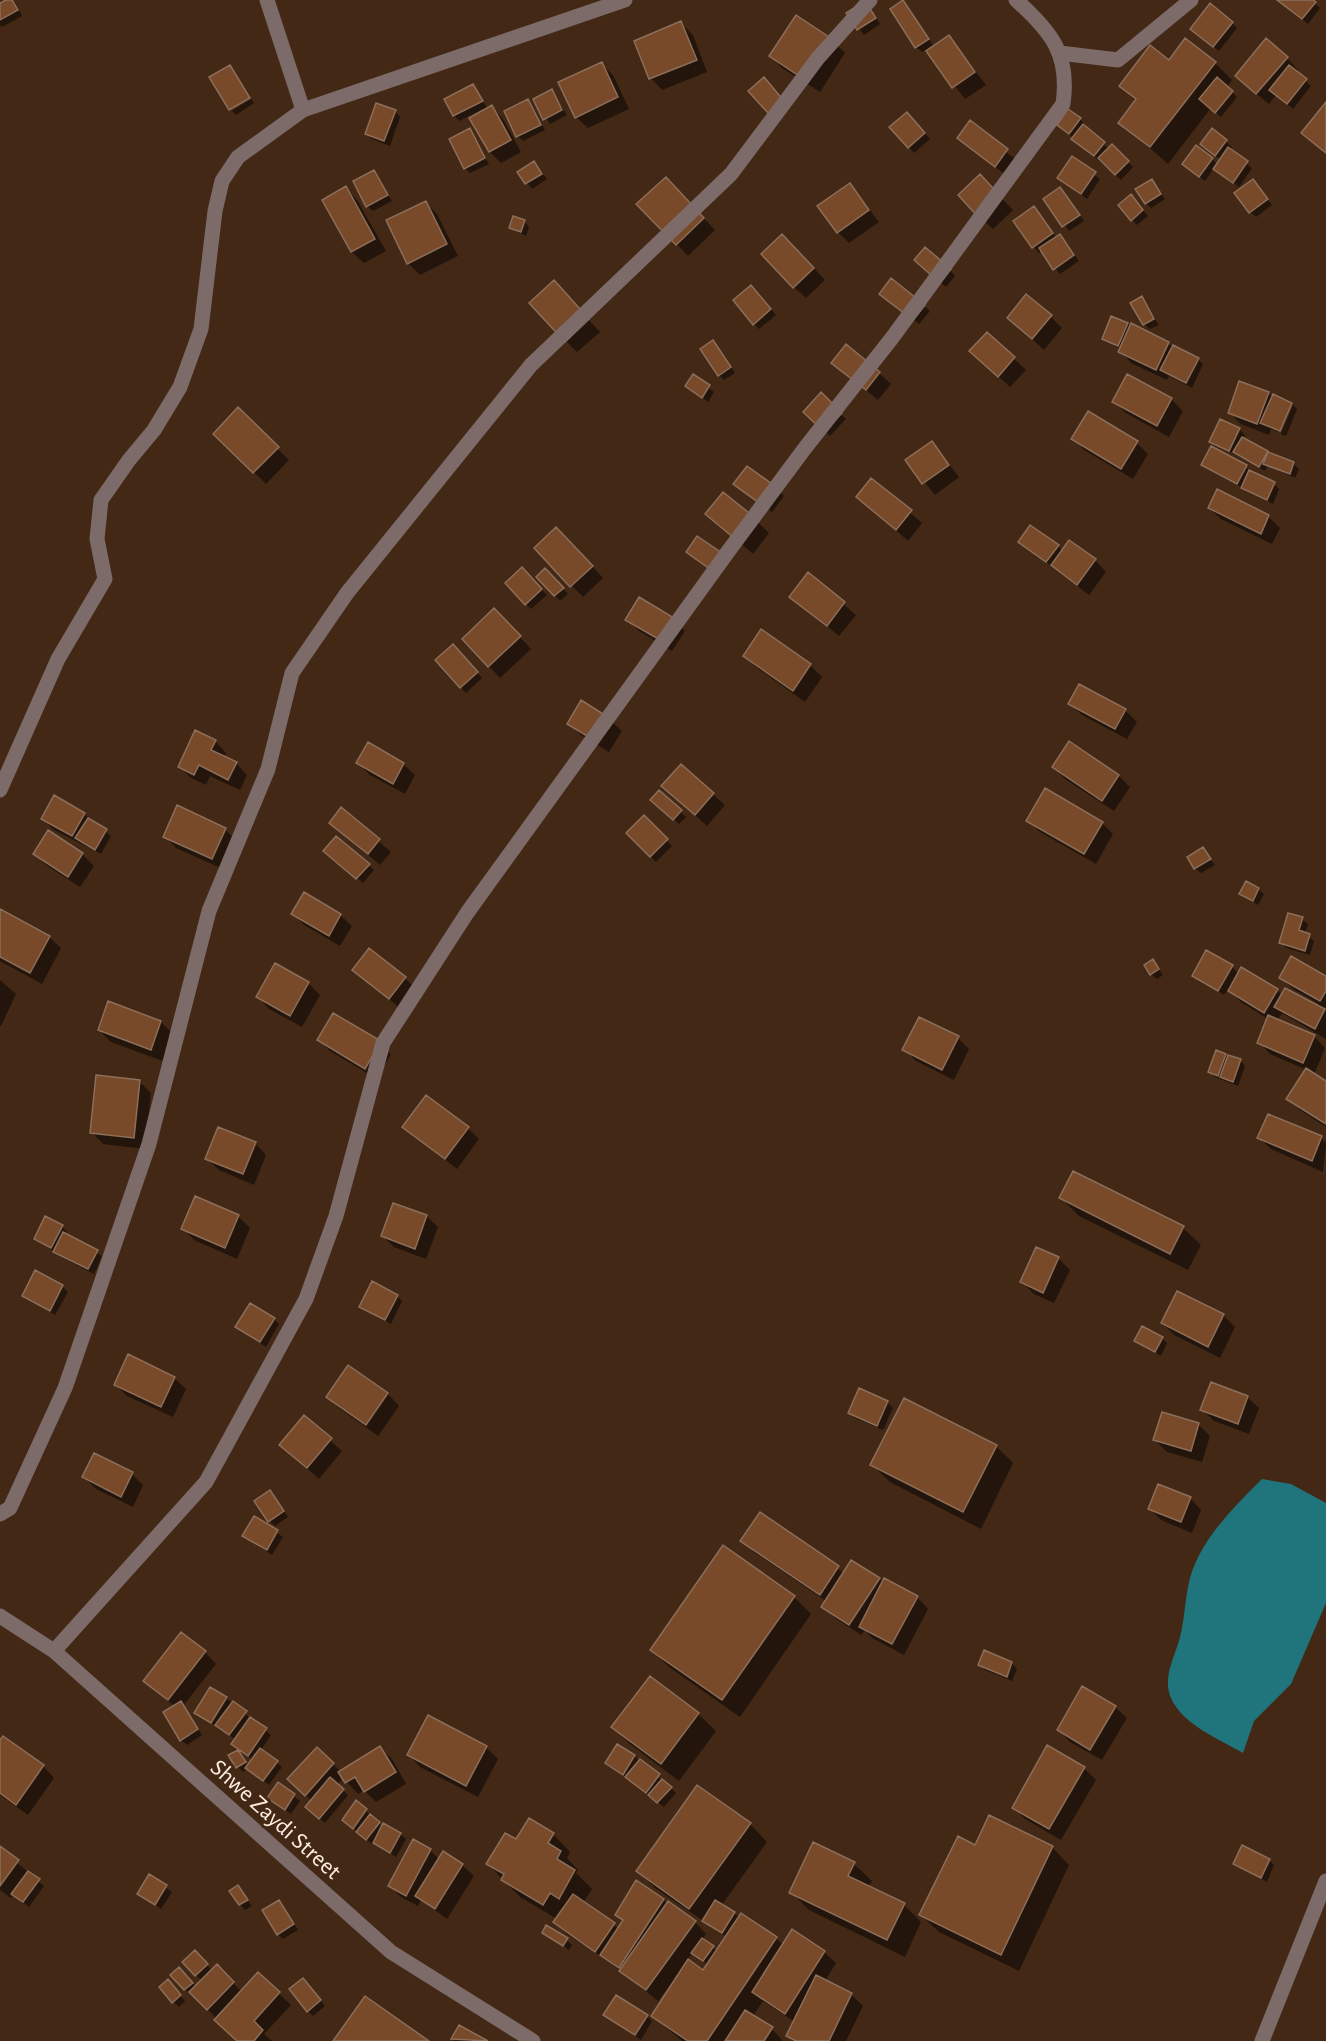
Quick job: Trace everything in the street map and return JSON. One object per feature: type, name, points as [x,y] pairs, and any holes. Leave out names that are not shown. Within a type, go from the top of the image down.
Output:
[{"type":"street","points":[[267,0],[303,110]]},
{"type":"street","points":[[0,790],[58,659],[105,579],[97,539],[101,500],[129,460],[154,430],[180,387],[201,329],[215,211],[222,180],[238,157],[303,110],[625,0]]},
{"type":"street","points":[[0,1514],[10,1508],[65,1388],[149,1144],[209,911],[268,768],[292,673],[347,593],[531,365],[731,174],[818,58],[870,0]]},
{"type":"street","points":[[54,1651],[206,1482],[301,1309],[336,1216],[383,1044],[467,913],[720,562],[805,448],[892,338],[1063,104],[1067,78],[1060,53],[1039,21],[1016,0]]},
{"type":"street","points":[[1060,53],[1118,60],[1191,0]]},
{"type":"street","name":"Shwe Zaydi Street","points":[[0,1616],[54,1651],[391,1952],[532,2041]]},
{"type":"street","points":[[1262,2041],[1326,1881]]},
{"type":"water","points":[[1262,1479],[1291,1484],[1326,1503],[1326,1603],[1291,1684],[1254,1721],[1243,1753],[1202,1730],[1184,1716],[1171,1698],[1168,1682],[1170,1667],[1182,1630],[1188,1585],[1195,1564],[1220,1524]]},
{"type":"building","points":[[12,0],[18,10],[0,20],[0,3]]},
{"type":"building","points":[[903,0],[929,39],[915,48],[890,9]]},
{"type":"building","points":[[1277,0],[1313,0],[1316,2],[1302,19]]},
{"type":"building","points":[[865,1],[876,18],[857,30],[846,13]]},
{"type":"building","points":[[1210,3],[1233,22],[1213,47],[1190,29]]},
{"type":"building","points":[[796,15],[835,41],[808,82],[769,56]]},
{"type":"building","points":[[681,21],[697,60],[649,79],[634,41]]},
{"type":"building","points":[[949,35],[975,72],[952,88],[926,51]]},
{"type":"building","points":[[1185,38],[1216,62],[1150,147],[1118,123],[1136,99],[1119,86],[1150,45],[1169,60]]},
{"type":"building","points":[[1266,38],[1288,57],[1256,94],[1235,76]]},
{"type":"building","points":[[602,62],[618,97],[575,118],[558,82]]},
{"type":"building","points":[[230,65],[250,98],[229,110],[209,77]]},
{"type":"building","points":[[1289,65],[1307,79],[1287,104],[1269,90]]},
{"type":"building","points":[[764,77],[784,101],[769,114],[748,91]]},
{"type":"building","points":[[1217,77],[1233,91],[1215,113],[1199,99]]},
{"type":"building","points":[[473,84],[483,101],[453,116],[444,99]]},
{"type":"building","points":[[552,89],[562,110],[543,120],[533,99]]},
{"type":"building","points":[[528,99],[541,125],[516,137],[504,111]]},
{"type":"building","points":[[1326,102],[1326,153],[1301,133]]},
{"type":"building","points":[[376,103],[396,110],[384,141],[365,134]]},
{"type":"building","points":[[492,105],[511,140],[489,152],[469,118]]},
{"type":"building","points":[[1068,109],[1081,118],[1069,134],[1057,125]]},
{"type":"building","points":[[907,112],[925,133],[908,148],[889,127]]},
{"type":"building","points":[[970,120],[1008,149],[995,167],[957,138]]},
{"type":"building","points":[[1083,124],[1105,142],[1094,156],[1071,139]]},
{"type":"building","points":[[470,128],[485,158],[464,169],[449,139]]},
{"type":"building","points":[[1212,128],[1227,140],[1215,156],[1200,144]]},
{"type":"building","points":[[1112,144],[1129,161],[1115,175],[1098,158]]},
{"type":"building","points":[[1196,145],[1213,158],[1199,177],[1182,164]]},
{"type":"building","points":[[1228,147],[1248,161],[1233,183],[1213,169]]},
{"type":"building","points":[[1072,156],[1096,172],[1081,194],[1057,178]]},
{"type":"building","points":[[534,161],[542,174],[525,184],[517,172]]},
{"type":"building","points":[[374,170],[388,195],[366,207],[353,181]]},
{"type":"building","points":[[980,174],[1002,198],[980,219],[958,195]]},
{"type":"building","points":[[666,177],[704,218],[676,245],[636,204]]},
{"type":"building","points":[[1152,179],[1161,194],[1145,204],[1135,189]]},
{"type":"building","points":[[1253,179],[1268,199],[1249,213],[1234,193]]},
{"type":"building","points":[[850,183],[869,210],[837,233],[817,206]]},
{"type":"building","points":[[346,186],[375,239],[351,252],[322,200]]},
{"type":"building","points":[[1060,187],[1080,215],[1062,227],[1043,199]]},
{"type":"building","points":[[1131,194],[1143,210],[1131,221],[1118,205]]},
{"type":"building","points":[[426,201],[447,244],[407,264],[386,220]]},
{"type":"building","points":[[1034,206],[1053,233],[1032,248],[1013,221]]},
{"type":"building","points":[[513,216],[525,220],[521,232],[509,228]]},
{"type":"building","points":[[782,234],[814,268],[793,288],[761,254]]},
{"type":"building","points":[[1060,234],[1074,255],[1053,270],[1039,248]]},
{"type":"building","points":[[925,247],[951,269],[940,283],[914,260]]},
{"type":"building","points":[[891,278],[925,305],[913,320],[879,294]]},
{"type":"building","points":[[554,280],[589,319],[565,342],[529,303]]},
{"type":"building","points":[[751,285],[771,309],[753,325],[733,300]]},
{"type":"building","points":[[1026,294],[1052,315],[1032,339],[1007,318]]},
{"type":"building","points":[[1142,296],[1154,319],[1143,325],[1130,303]]},
{"type":"building","points":[[1111,316],[1128,323],[1118,346],[1102,339]]},
{"type":"building","points":[[1131,323],[1169,342],[1156,370],[1118,352]]},
{"type":"building","points":[[987,332],[1015,357],[998,377],[969,351]]},
{"type":"building","points":[[713,340],[731,367],[718,376],[700,349]]},
{"type":"building","points":[[846,344],[880,372],[866,390],[831,363]]},
{"type":"building","points":[[1173,345],[1199,358],[1186,383],[1160,370]]},
{"type":"building","points":[[693,374],[710,385],[702,398],[685,386]]},
{"type":"building","points":[[1127,374],[1172,398],[1157,426],[1112,402]]},
{"type":"building","points":[[1239,381],[1269,392],[1257,424],[1228,413]]},
{"type":"building","points":[[821,392],[842,413],[824,432],[803,412]]},
{"type":"building","points":[[1273,394],[1292,403],[1280,431],[1260,423]]},
{"type":"building","points":[[238,407],[279,447],[253,473],[213,434]]},
{"type":"building","points":[[1088,411],[1138,441],[1121,469],[1071,439]]},
{"type":"building","points":[[1220,419],[1240,428],[1229,451],[1209,442]]},
{"type":"building","points":[[1242,437],[1268,451],[1259,467],[1233,452]]},
{"type":"building","points":[[932,441],[949,465],[922,484],[905,460]]},
{"type":"building","points":[[1211,446],[1247,465],[1237,484],[1201,465]]},
{"type":"building","points":[[1268,452],[1294,462],[1290,474],[1263,464]]},
{"type":"building","points":[[747,466],[779,489],[766,508],[733,484]]},
{"type":"building","points":[[1249,470],[1275,482],[1267,500],[1241,488]]},
{"type":"building","points":[[871,478],[912,510],[896,530],[856,497]]},
{"type":"building","points":[[1217,489],[1269,515],[1261,534],[1208,508]]},
{"type":"building","points":[[723,492],[759,521],[740,543],[705,514]]},
{"type":"building","points":[[1030,525],[1059,545],[1046,562],[1018,542]]},
{"type":"building","points":[[556,527],[593,566],[570,587],[534,548]]},
{"type":"building","points":[[697,536],[725,555],[714,572],[686,552]]},
{"type":"building","points":[[1069,540],[1096,559],[1077,585],[1051,565]]},
{"type":"building","points":[[522,567],[542,589],[525,605],[505,583]]},
{"type":"building","points":[[545,568],[564,588],[554,596],[536,577]]},
{"type":"building","points":[[808,572],[845,602],[827,626],[789,597]]},
{"type":"building","points":[[639,597],[674,618],[660,640],[625,620]]},
{"type":"building","points":[[494,608],[521,636],[488,667],[462,639]]},
{"type":"building","points":[[761,629],[811,664],[793,691],[743,656]]},
{"type":"building","points":[[453,644],[478,672],[460,688],[435,660]]},
{"type":"building","points":[[1079,684],[1126,709],[1115,729],[1068,704]]},
{"type":"building","points":[[581,700],[611,719],[597,742],[567,724]]},
{"type":"building","points":[[195,730],[216,740],[211,750],[237,762],[228,780],[199,765],[194,775],[178,767]]},
{"type":"building","points":[[1069,741],[1119,775],[1102,801],[1052,767]]},
{"type":"building","points":[[368,742],[404,763],[393,784],[356,763]]},
{"type":"building","points":[[681,764],[714,793],[695,815],[661,786]]},
{"type":"building","points":[[1045,788],[1103,822],[1084,854],[1026,821]]},
{"type":"building","points":[[659,790],[682,810],[673,820],[650,800]]},
{"type":"building","points":[[54,795],[85,813],[72,836],[41,819]]},
{"type":"building","points":[[177,805],[226,828],[212,859],[163,837]]},
{"type":"building","points":[[341,807],[380,839],[368,854],[329,823]]},
{"type":"building","points":[[644,815],[668,839],[650,857],[626,833]]},
{"type":"building","points":[[88,818],[107,829],[95,850],[75,838]]},
{"type":"building","points":[[48,830],[83,853],[68,877],[33,854]]},
{"type":"building","points":[[336,836],[370,864],[356,879],[323,851]]},
{"type":"building","points":[[1203,847],[1211,859],[1194,869],[1187,857]]},
{"type":"building","points":[[1246,881],[1259,888],[1253,901],[1239,894]]},
{"type":"building","points":[[304,892],[341,914],[329,936],[291,914]]},
{"type":"building","points":[[0,909],[50,936],[30,973],[0,957]]},
{"type":"building","points":[[1288,913],[1303,917],[1299,930],[1310,934],[1305,951],[1279,943]]},
{"type":"building","points":[[369,948],[406,977],[389,999],[352,970]]},
{"type":"building","points":[[1206,950],[1233,965],[1218,991],[1192,976]]},
{"type":"building","points":[[1291,956],[1326,976],[1326,991],[1320,1001],[1279,978]]},
{"type":"building","points":[[1153,959],[1159,969],[1150,975],[1144,965]]},
{"type":"building","points":[[275,963],[309,982],[290,1016],[256,997]]},
{"type":"building","points":[[1241,967],[1278,989],[1264,1013],[1228,991]]},
{"type":"building","points":[[1285,988],[1325,1009],[1315,1029],[1274,1007]]},
{"type":"building","points":[[108,1001],[161,1021],[151,1050],[98,1030]]},
{"type":"building","points":[[333,1013],[381,1041],[365,1069],[317,1040]]},
{"type":"building","points":[[1268,1015],[1315,1035],[1303,1063],[1257,1043]]},
{"type":"building","points":[[919,1017],[959,1036],[942,1070],[902,1050]]},
{"type":"building","points":[[1216,1050],[1226,1054],[1218,1076],[1208,1072]]},
{"type":"building","points":[[1228,1055],[1241,1059],[1233,1082],[1220,1077]]},
{"type":"building","points":[[1306,1068],[1326,1081],[1326,1124],[1286,1099]]},
{"type":"building","points":[[96,1075],[140,1080],[134,1138],[90,1133]]},
{"type":"building","points":[[426,1095],[469,1127],[445,1159],[402,1127]]},
{"type":"building","points":[[1268,1114],[1322,1136],[1312,1161],[1257,1138]]},
{"type":"building","points":[[218,1127],[256,1142],[243,1174],[205,1159]]},
{"type":"building","points":[[1073,1171],[1184,1226],[1170,1254],[1059,1198]]},
{"type":"building","points":[[195,1196],[239,1215],[225,1248],[181,1229]]},
{"type":"building","points":[[393,1203],[427,1215],[415,1249],[381,1236]]},
{"type":"building","points":[[45,1216],[63,1225],[51,1248],[34,1239]]},
{"type":"building","points":[[63,1232],[98,1250],[88,1269],[53,1252]]},
{"type":"building","points":[[1036,1247],[1059,1257],[1043,1293],[1020,1282]]},
{"type":"building","points":[[35,1270],[63,1285],[50,1311],[22,1296]]},
{"type":"building","points":[[372,1281],[398,1295],[385,1320],[359,1307]]},
{"type":"building","points":[[1177,1291],[1224,1314],[1208,1347],[1161,1323]]},
{"type":"building","points":[[250,1303],[275,1318],[260,1342],[235,1327]]},
{"type":"building","points":[[1142,1326],[1163,1337],[1155,1352],[1134,1341]]},
{"type":"building","points":[[128,1354],[175,1377],[161,1407],[114,1385]]},
{"type":"building","points":[[348,1365],[388,1393],[366,1425],[326,1397]]},
{"type":"building","points":[[1211,1382],[1248,1396],[1238,1424],[1200,1410]]},
{"type":"building","points":[[859,1388],[888,1401],[877,1426],[848,1413]]},
{"type":"building","points":[[904,1398],[997,1445],[963,1512],[870,1465]]},
{"type":"building","points":[[1162,1412],[1199,1423],[1191,1451],[1153,1440]]},
{"type":"building","points":[[304,1415],[332,1438],[307,1468],[279,1445]]},
{"type":"building","points":[[94,1453],[133,1472],[121,1497],[82,1477]]},
{"type":"building","points":[[1158,1484],[1191,1497],[1181,1522],[1148,1509]]},
{"type":"building","points":[[270,1490],[284,1511],[268,1522],[254,1501]]},
{"type":"building","points":[[760,1512],[839,1566],[820,1595],[740,1541]]},
{"type":"building","points":[[254,1516],[278,1530],[267,1550],[242,1536]]},
{"type":"building","points":[[723,1545],[795,1596],[722,1700],[650,1650]]},
{"type":"building","points":[[851,1560],[880,1578],[849,1625],[821,1607]]},
{"type":"building","points":[[884,1578],[918,1596],[892,1644],[859,1627]]},
{"type":"building","points":[[181,1632],[206,1651],[168,1700],[143,1681]]},
{"type":"building","points":[[984,1650],[1012,1662],[1007,1677],[978,1665]]},
{"type":"building","points":[[650,1676],[699,1713],[661,1764],[611,1727]]},
{"type":"building","points":[[1082,1686],[1116,1706],[1090,1750],[1057,1730]]},
{"type":"building","points":[[210,1687],[227,1697],[211,1723],[194,1713]]},
{"type":"building","points":[[181,1701],[198,1729],[180,1741],[163,1712]]},
{"type":"building","points":[[233,1701],[247,1711],[229,1735],[215,1725]]},
{"type":"building","points":[[428,1715],[487,1746],[466,1786],[407,1755]]},
{"type":"building","points":[[250,1717],[267,1728],[248,1756],[231,1744]]},
{"type":"building","points":[[3,1736],[44,1765],[16,1805],[0,1793],[0,1740]]},
{"type":"building","points":[[617,1744],[635,1755],[623,1775],[605,1763]]},
{"type":"building","points":[[1047,1745],[1085,1767],[1049,1829],[1012,1808]]},
{"type":"building","points":[[380,1746],[396,1772],[364,1792],[355,1777],[345,1783],[338,1772]]},
{"type":"building","points":[[317,1747],[334,1763],[305,1796],[287,1779]]},
{"type":"building","points":[[260,1748],[278,1761],[263,1781],[245,1768]]},
{"type":"building","points":[[238,1750],[246,1762],[236,1768],[228,1755]]},
{"type":"building","points":[[640,1759],[660,1774],[646,1793],[625,1777]]},
{"type":"building","points":[[330,1777],[344,1789],[319,1819],[305,1807]]},
{"type":"building","points":[[662,1779],[672,1787],[657,1803],[648,1795]]},
{"type":"building","points":[[278,1782],[295,1794],[285,1810],[267,1798]]},
{"type":"building","points":[[697,1785],[751,1823],[689,1909],[636,1871]]},
{"type":"building","points":[[356,1800],[367,1809],[353,1829],[342,1820]]},
{"type":"building","points":[[370,1814],[380,1822],[366,1840],[356,1832]]},
{"type":"building","points":[[989,1815],[1053,1846],[1001,1955],[919,1915],[958,1836],[975,1845]]},
{"type":"building","points":[[529,1818],[554,1833],[548,1843],[561,1851],[557,1859],[575,1870],[559,1899],[550,1893],[543,1905],[501,1880],[504,1874],[486,1864],[505,1833],[516,1839]]},
{"type":"building","points":[[383,1823],[401,1833],[390,1853],[373,1843]]},
{"type":"building","points":[[413,1839],[431,1849],[406,1896],[388,1886]]},
{"type":"building","points":[[813,1842],[855,1862],[848,1876],[905,1903],[887,1940],[789,1893]]},
{"type":"building","points":[[1242,1845],[1270,1859],[1261,1878],[1233,1864]]},
{"type":"building","points":[[0,1846],[19,1860],[0,1886]]},
{"type":"building","points":[[443,1851],[463,1864],[435,1909],[415,1896]]},
{"type":"building","points":[[28,1871],[40,1879],[23,1902],[11,1894]]},
{"type":"building","points":[[149,1874],[167,1885],[155,1905],[137,1894]]},
{"type":"building","points":[[636,1880],[664,1899],[619,1968],[600,1955],[623,1920],[615,1915]]},
{"type":"building","points":[[238,1885],[248,1900],[239,1905],[229,1891]]},
{"type":"building","points":[[573,1894],[615,1923],[595,1952],[553,1922]]},
{"type":"building","points":[[279,1900],[294,1924],[277,1935],[262,1910]]},
{"type":"building","points":[[715,1900],[735,1912],[722,1933],[702,1921]]},
{"type":"building","points":[[668,1901],[696,1921],[646,1990],[619,1971]]},
{"type":"building","points":[[741,1913],[777,1937],[707,2041],[688,2041],[651,2016],[688,1959],[703,1970]]},
{"type":"building","points":[[546,1925],[568,1938],[563,1946],[542,1933]]},
{"type":"building","points":[[792,1929],[825,1951],[785,2014],[752,1992]]},
{"type":"building","points":[[702,1938],[714,1946],[703,1961],[691,1953]]},
{"type":"building","points":[[195,1950],[208,1964],[195,1976],[182,1962]]},
{"type":"building","points":[[217,1964],[234,1982],[207,2010],[189,1992]]},
{"type":"building","points":[[179,1967],[193,1983],[184,1990],[170,1975]]},
{"type":"building","points":[[258,1972],[280,1992],[254,2021],[263,2030],[254,2041],[237,2041],[214,2020]]},
{"type":"building","points":[[816,1975],[852,1993],[829,2041],[796,2041],[786,2036]]},
{"type":"building","points":[[303,1978],[321,2000],[307,2012],[289,1989]]},
{"type":"building","points":[[168,1979],[181,1995],[172,2003],[159,1987]]},
{"type":"building","points":[[616,1995],[648,2015],[635,2035],[603,2015]]},
{"type":"building","points":[[365,1996],[429,2041],[333,2041]]},
{"type":"building","points":[[745,2010],[773,2027],[764,2041],[725,2041]]},
{"type":"building","points":[[459,2025],[488,2041],[451,2039]]}]
